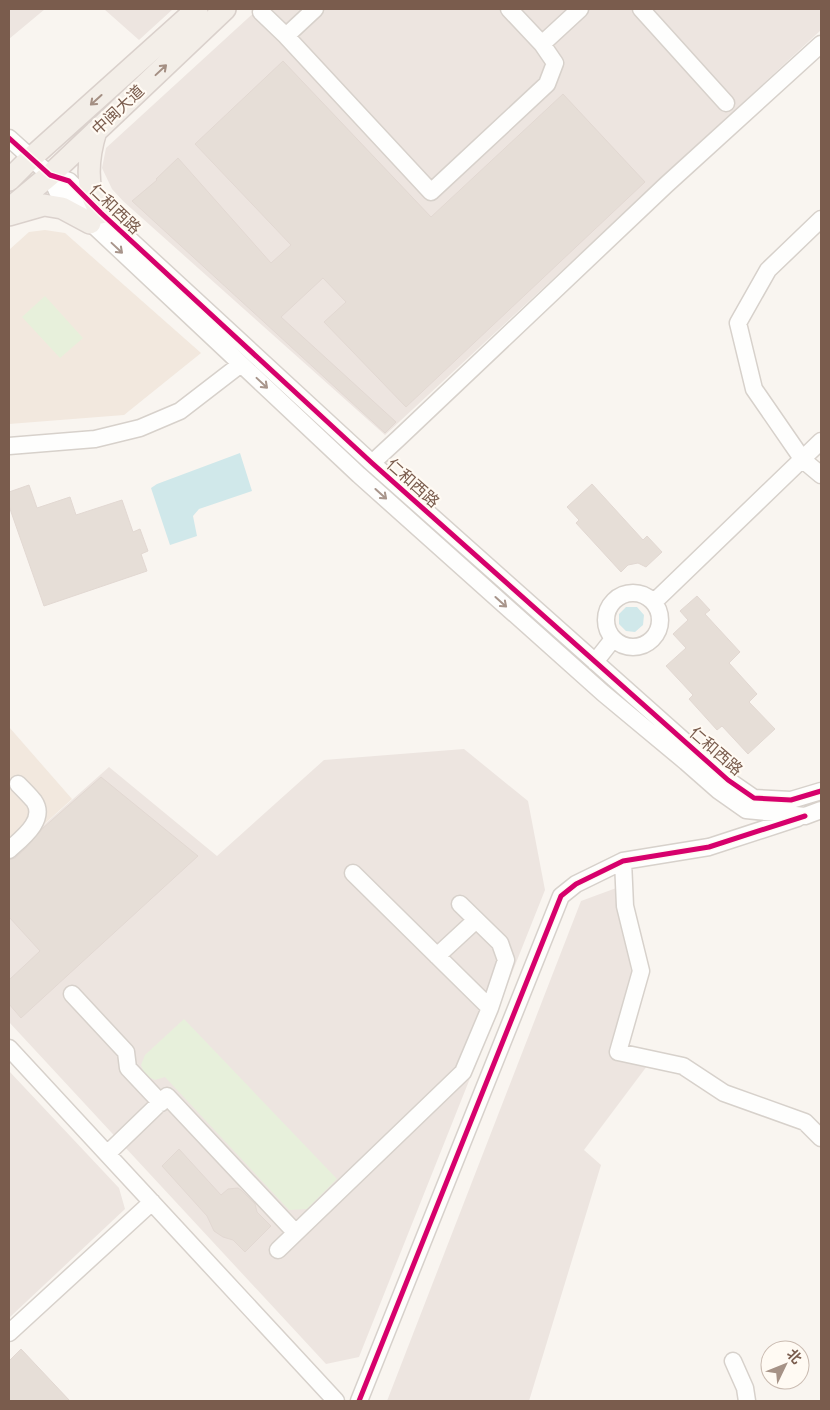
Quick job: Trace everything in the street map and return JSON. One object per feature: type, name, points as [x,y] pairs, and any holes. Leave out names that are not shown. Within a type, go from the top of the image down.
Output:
[{"type":"main road","name":"中闽大道","points":[[9,180],[197,9]]},
{"type":"main road","name":"中闽大道","points":[[9,209],[50,174],[225,9]]},
{"type":"main road","points":[[9,215],[44,205],[62,208],[95,218],[89,169],[90,148],[96,131]]},
{"type":"street","points":[[286,36],[315,9]]},
{"type":"street","points":[[258,10],[286,36],[432,192],[547,84],[555,63],[542,44],[509,9]]},
{"type":"street","points":[[542,44],[580,9]]},
{"type":"street","points":[[641,9],[726,102]]},
{"type":"street","points":[[372,462],[400,438],[666,185],[821,44]]},
{"type":"street","name":"仁和西路","points":[[9,138],[50,174],[57,191],[95,218],[728,780],[754,798],[791,800],[821,790]]},
{"type":"street","name":"仁和西路","points":[[95,218],[240,364],[367,481],[603,693],[719,791],[746,810],[805,816],[821,810]]},
{"type":"street","points":[[821,218],[768,270],[738,323],[754,389],[803,460],[821,475]]},
{"type":"street","points":[[9,446],[95,439],[140,428],[180,411],[240,364]]},
{"type":"street","points":[[654,602],[821,441]]},
{"type":"street","points":[[638,592],[654,602],[661,618],[657,634],[651,641],[636,648],[619,644],[613,639],[607,629],[605,620],[612,602],[619,596],[638,592]]},
{"type":"street","points":[[595,662],[613,639]]},
{"type":"street","points":[[603,693],[613,678]]},
{"type":"street","points":[[9,850],[29,831],[36,820],[37,808],[34,802],[18,784]]},
{"type":"street","points":[[360,1401],[561,896],[576,884],[623,861],[709,847],[805,816]]},
{"type":"street","points":[[623,861],[625,906],[641,971],[618,1052],[683,1066],[724,1093],[805,1122],[821,1138]]},
{"type":"street","points":[[353,873],[490,1008]]},
{"type":"street","points":[[278,1250],[463,1072],[490,1008],[506,960],[500,943],[460,904]]},
{"type":"street","points":[[437,956],[476,920]]},
{"type":"street","points":[[72,994],[126,1052],[128,1068],[161,1103]]},
{"type":"street","points":[[9,1048],[336,1401]]},
{"type":"street","points":[[107,1154],[167,1096],[295,1232]]},
{"type":"street","points":[[9,1333],[152,1202]]},
{"type":"street","points":[[733,1361],[745,1388],[746,1401]]},
{"type":"shaded area","points":[[9,9],[45,9],[9,39]]},
{"type":"shaded area","points":[[104,9],[173,9],[139,40]]},
{"type":"shaded area","points":[[258,9],[821,9],[821,30],[385,435],[123,201],[112,189],[102,168],[106,148]]},
{"type":"shaded area","points":[[45,230],[65,233],[201,353],[124,415],[9,424],[9,250],[29,232]]},
{"type":"shaded area","points":[[9,727],[72,799],[9,856]]},
{"type":"shaded area","points":[[464,749],[528,801],[545,890],[359,1357],[326,1364],[9,1022],[9,856],[109,767],[217,856],[324,760]]},
{"type":"shaded area","points":[[619,887],[632,978],[613,1057],[647,1066],[584,1150],[601,1165],[529,1401],[387,1401],[581,901]]},
{"type":"shaded area","points":[[9,1071],[119,1188],[125,1209],[9,1318]]},
{"type":"green space","points":[[45,296],[83,338],[60,358],[22,317]]},
{"type":"green space","points":[[184,1019],[337,1179],[307,1209],[289,1210],[165,1077],[155,1080],[145,1075],[141,1065],[145,1055]]},
{"type":"water","points":[[240,453],[252,491],[199,509],[193,516],[197,536],[170,545],[151,488],[157,484]]},
{"type":"water","points":[[626,607],[637,607],[644,615],[643,625],[635,632],[626,631],[619,624],[619,614]]},
{"type":"building","points":[[283,61],[431,217],[563,94],[645,182],[406,407],[324,322],[346,302],[323,278],[281,317],[396,422],[385,433],[132,201],[157,180],[178,158],[271,263],[291,245],[195,144]]},
{"type":"building","points":[[592,484],[643,540],[647,536],[662,552],[646,567],[638,563],[628,565],[621,572],[576,523],[579,520],[567,507]]},
{"type":"building","points":[[29,485],[37,508],[70,497],[76,515],[122,500],[133,532],[140,529],[148,551],[141,554],[147,571],[44,606],[9,506],[9,492]]},
{"type":"building","points":[[697,596],[710,610],[705,614],[740,652],[729,663],[757,694],[749,702],[775,729],[748,754],[722,726],[717,730],[689,699],[693,695],[666,666],[686,648],[673,634],[688,620],[680,611]]},
{"type":"building","points":[[101,777],[198,856],[21,1018],[9,1004],[9,980],[40,951],[9,917],[9,860],[15,858],[43,828]]},
{"type":"building","points":[[179,1149],[221,1195],[228,1189],[238,1188],[241,1190],[255,1204],[257,1212],[271,1226],[245,1252],[233,1240],[223,1237],[214,1231],[207,1216],[162,1166]]},
{"type":"building","points":[[21,1349],[70,1401],[9,1401],[9,1361]]},
{"type":"cycle path","points":[[9,138],[50,175],[69,181],[101,213],[372,463],[728,780],[754,798],[791,800],[821,791]]},
{"type":"cycle path","points":[[359,1401],[561,896],[576,884],[623,861],[709,847],[805,816]]}]
